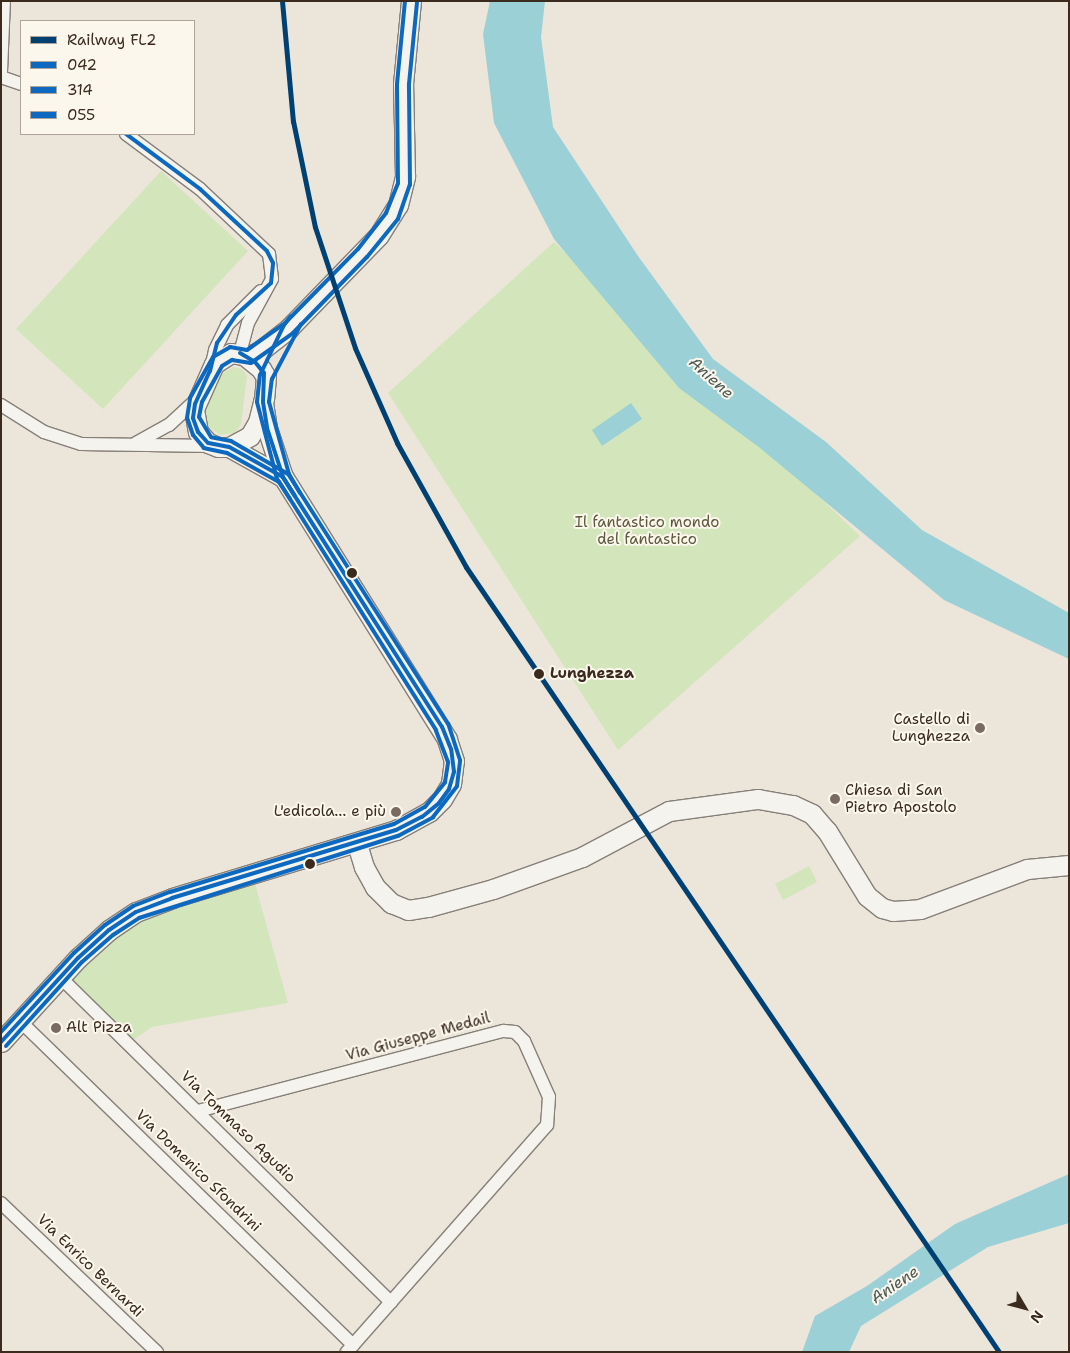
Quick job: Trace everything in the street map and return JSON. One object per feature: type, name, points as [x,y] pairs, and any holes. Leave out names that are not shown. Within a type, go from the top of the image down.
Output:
[{"type":"street","points":[[1,72],[4,1]]},
{"type":"street","points":[[210,371],[223,356],[244,355],[260,351],[289,328],[362,253],[388,223],[403,191],[403,76],[412,1]]},
{"type":"street","points":[[1,77],[20,84]]},
{"type":"street","points":[[127,135],[200,189],[267,251],[273,267],[271,283],[248,323],[244,355]]},
{"type":"street","points":[[129,446],[164,428],[196,400],[210,371],[214,350],[227,325],[271,283]]},
{"type":"street","points":[[1,405],[28,424],[64,440],[99,446],[224,447],[250,436],[263,402],[266,377],[289,328]]},
{"type":"street","points":[[244,355],[266,377]]},
{"type":"street","points":[[196,400],[195,428],[206,441],[224,447],[283,477]]},
{"type":"street","points":[[1,1042],[60,977],[109,930],[154,904],[357,844],[403,827],[433,809],[449,789],[454,760],[442,727],[283,477],[269,436],[263,402]]},
{"type":"street","points":[[357,844],[369,877],[379,892],[395,906],[415,910],[517,881],[599,849],[669,810],[758,799],[793,805],[812,814],[823,824],[867,896],[882,908],[893,911],[920,909],[1028,869],[1069,865]]},
{"type":"street","name":"Via Tommaso Agudio","points":[[60,977],[391,1302]]},
{"type":"street","name":"Via Domenico Sfondrini","points":[[20,1021],[350,1348]]},
{"type":"street","name":"Via Giuseppe Medail","points":[[198,1111],[504,1031],[520,1036],[549,1097],[547,1125],[350,1348]]},
{"type":"street","name":"Via Enrico Bernardi","points":[[1,1204],[157,1352]]},
{"type":"green space","points":[[161,171],[248,251],[103,409],[16,329]]},
{"type":"green space","name":"Il fantastico mondo del fantastico","points":[[554,242],[860,536],[618,750],[388,393]]},
{"type":"green space","points":[[233,367],[242,369],[247,376],[241,424],[235,433],[220,435],[207,426],[204,413],[222,374]]},
{"type":"green space","points":[[809,866],[817,882],[783,900],[775,884]]},
{"type":"green space","points":[[254,880],[288,1003],[152,1027],[133,1040],[68,977],[98,947],[152,910]]},
{"type":"water","name":"Aniene","points":[[490,1],[545,1],[541,37],[553,127],[638,256],[713,359],[826,442],[922,530],[1069,613],[1069,659],[944,600],[760,448],[679,388],[554,239],[494,123],[483,34]]},
{"type":"water","points":[[631,403],[642,419],[602,446],[592,430]]},
{"type":"water","name":"Aniene","points":[[1069,1174],[1069,1223],[988,1247],[861,1326],[849,1352],[802,1352],[815,1316],[867,1286],[955,1224]]},
{"type":"rail line","name":"FL2","points":[[282,1],[293,121],[315,227],[355,348],[397,443],[466,567],[999,1352]]},
{"type":"transit line","name":"055","points":[[1,1032],[74,953],[105,925],[133,906],[170,892],[394,824],[425,807],[445,782],[448,762],[436,730],[279,482],[227,453],[204,448],[193,435],[187,418],[190,398],[213,357],[230,347],[247,350],[285,323],[358,249],[386,213],[398,183],[397,84],[405,1]]},
{"type":"transit line","name":"314","points":[[6,1046],[82,962],[113,935],[139,918],[398,836],[433,817],[457,786],[460,760],[448,724],[288,474],[231,441],[211,437],[199,417],[202,402],[222,366],[232,360],[251,363],[293,333],[367,257],[398,219],[410,185],[409,84],[417,2]]},
{"type":"transit line","name":"042","points":[[1,1042],[78,958],[109,930],[136,912],[172,898],[396,830],[422,817],[439,803],[449,789],[454,772],[451,749],[442,727],[283,477],[229,447],[208,443],[198,432],[193,418],[195,404],[210,371],[217,343],[236,315],[271,283],[273,263],[267,251],[200,189],[127,135]]},
{"type":"transit line","name":"055","points":[[290,499],[277,479],[257,402],[260,375],[284,325],[291,316]]},
{"type":"transit line","name":"314","points":[[300,493],[289,474],[269,402],[272,379],[301,324]]},
{"type":"transit line","name":"042","points":[[240,353],[255,362],[264,373],[263,402],[267,428],[283,477],[295,496]]},
{"type":"place","name":"Lunghezza","points":[[539,674]]},
{"type":"place","name":"Castello di Lunghezza","points":[[980,728]]},
{"type":"place","name":"Chiesa di San Pietro Apostolo","points":[[835,799]]},
{"type":"place","name":"L'edicola… e più","points":[[396,812]]},
{"type":"place","name":"Alt Pizza","points":[[56,1028]]}]
